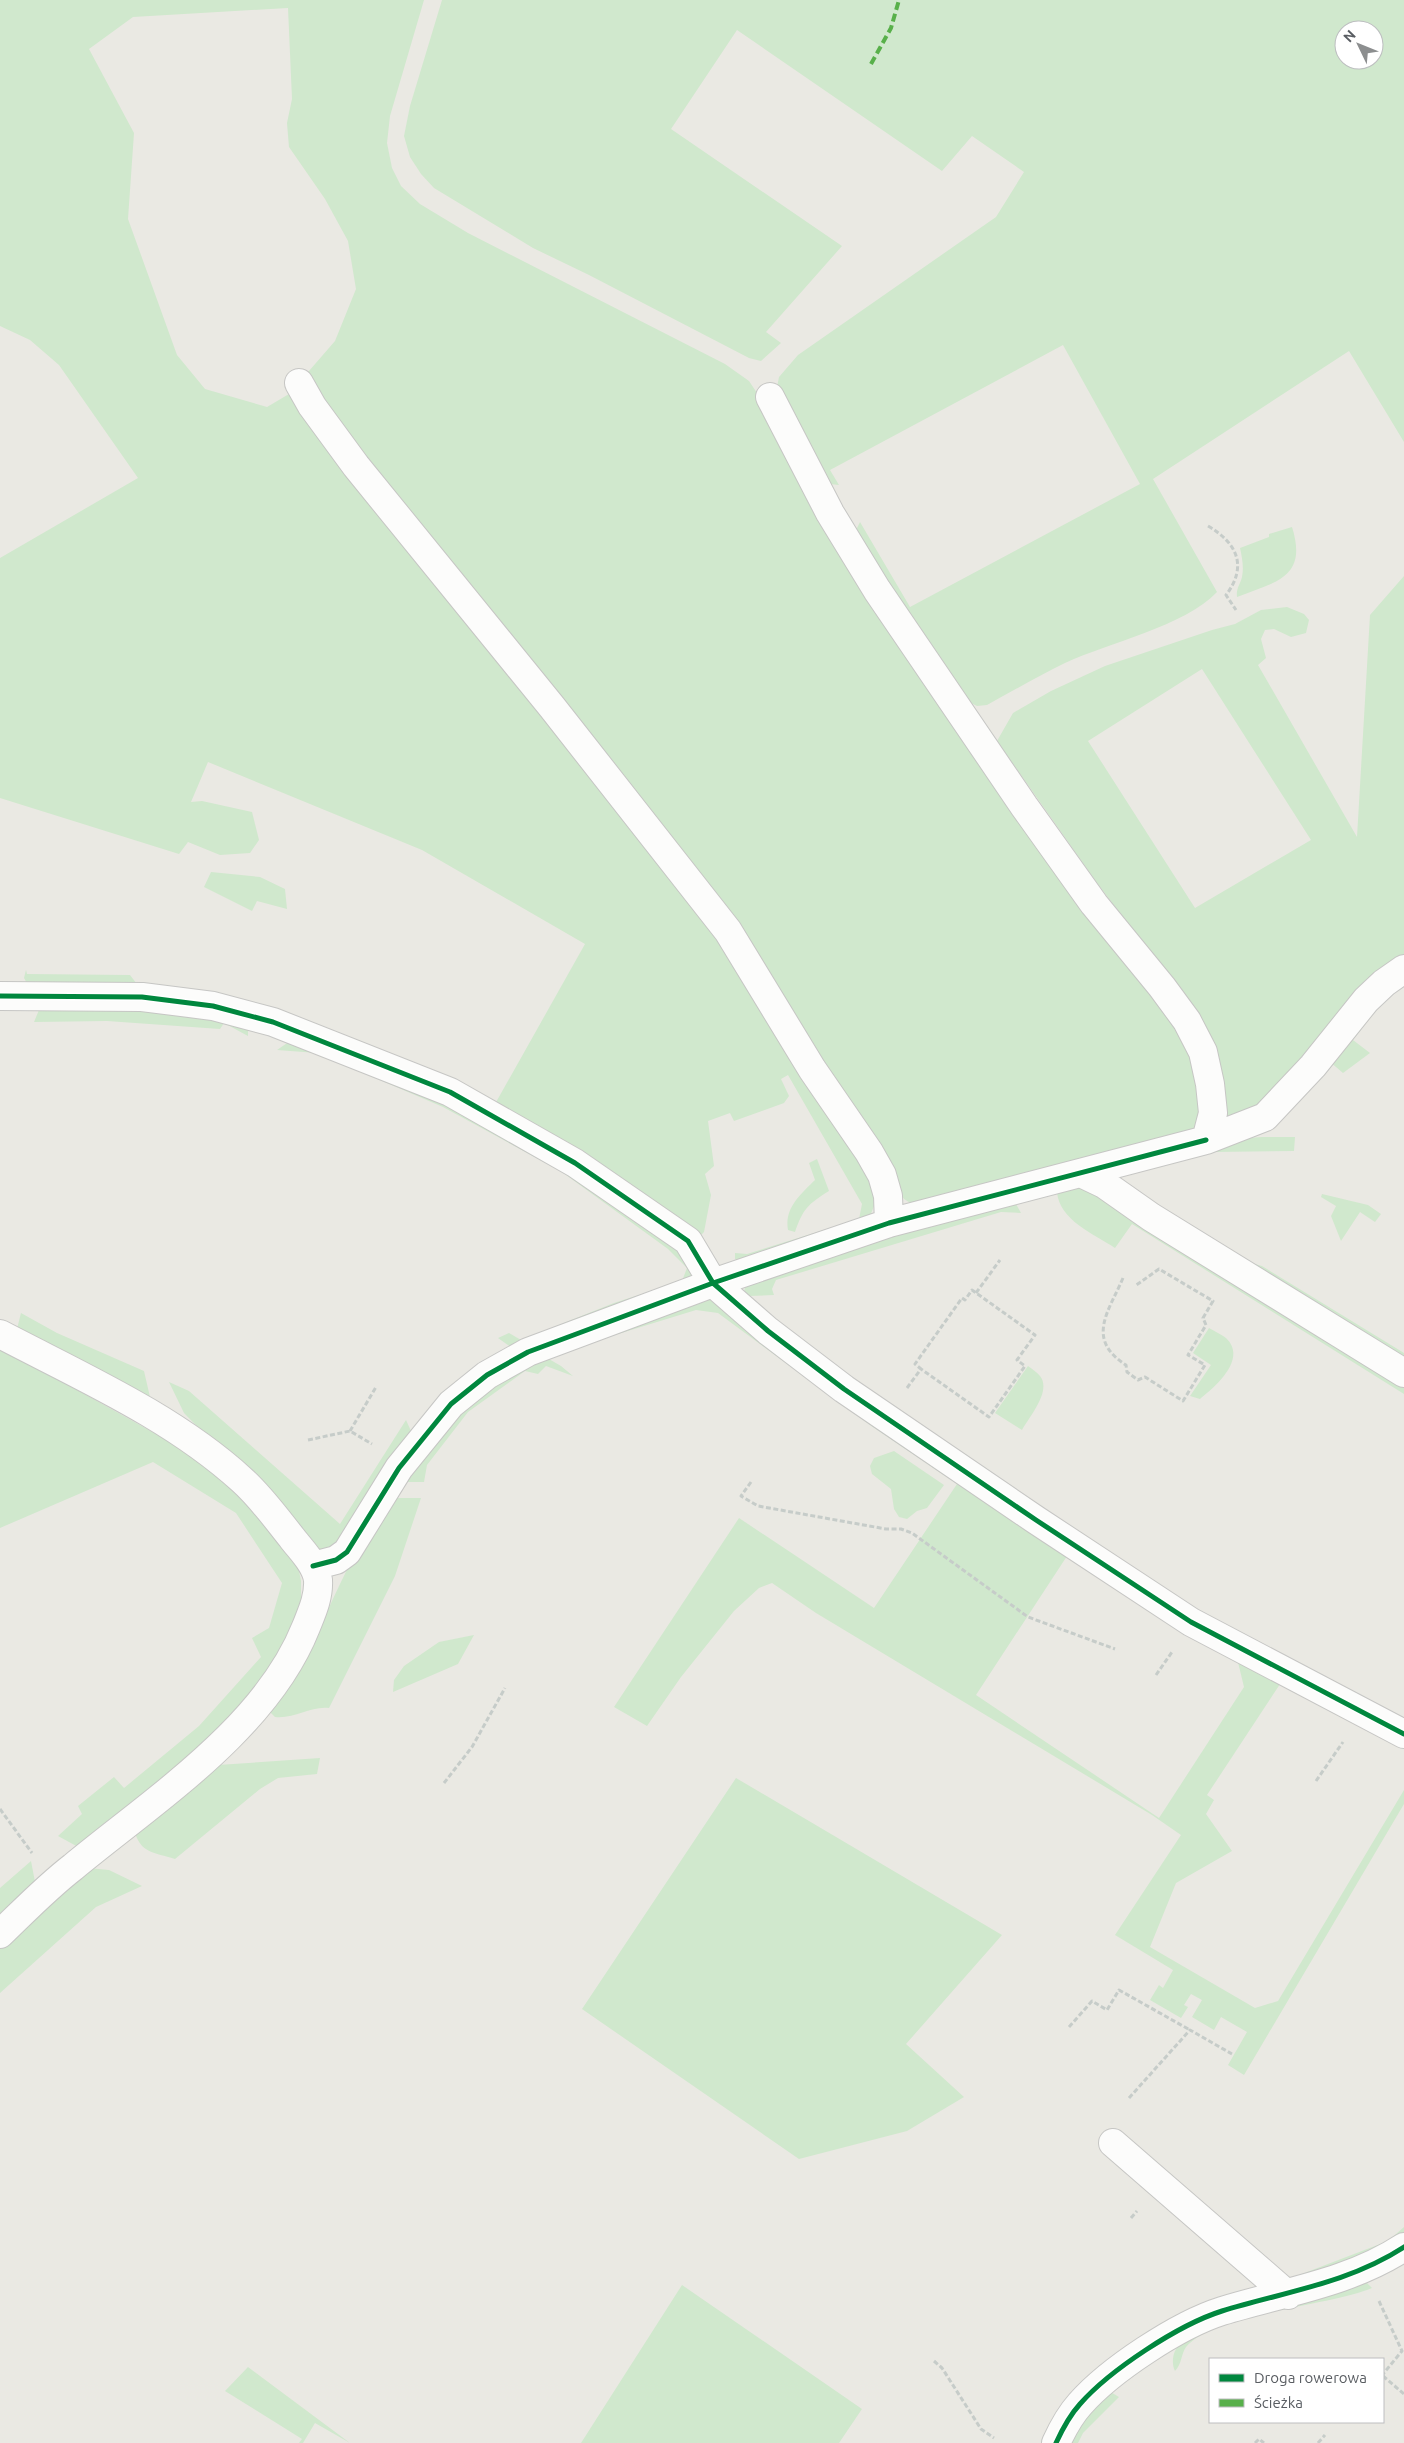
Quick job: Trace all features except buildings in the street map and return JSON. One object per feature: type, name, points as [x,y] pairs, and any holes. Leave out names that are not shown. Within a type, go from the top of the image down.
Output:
[{"type":"street","points":[[299,383],[312,406],[356,466],[552,707],[728,931],[812,1069],[882,1175],[888,1196],[889,1223]]},
{"type":"street","points":[[770,397],[830,513],[877,590],[1024,806],[1094,904],[1162,986],[1187,1021],[1203,1052],[1210,1084],[1214,1113],[1206,1140]]},
{"type":"street","points":[[313,1566],[336,1560],[347,1552],[390,1482],[422,1438],[451,1404],[487,1375],[528,1352],[713,1283],[889,1223],[1083,1174],[1206,1140],[1265,1117],[1313,1066],[1366,1000],[1384,983],[1404,969]]},
{"type":"street","points":[[0,996],[142,997],[213,1006],[273,1022],[450,1092],[575,1163],[688,1242],[713,1283],[768,1331],[844,1390],[1147,1595],[1191,1622],[1404,1734]]},
{"type":"street","points":[[1083,1174],[1104,1184],[1151,1217],[1404,1373]]},
{"type":"street","points":[[0,1334],[133,1404],[215,1457],[244,1481],[266,1505],[313,1566],[318,1579],[316,1602],[300,1641],[251,1716],[160,1798],[70,1869],[0,1934]]},
{"type":"street","points":[[1113,2143],[1288,2295]]},
{"type":"street","points":[[1056,2443],[1069,2419],[1092,2392],[1127,2364],[1163,2340],[1220,2312],[1288,2295],[1342,2278],[1385,2260],[1404,2247]]},
{"type":"path","points":[[1208,526],[1227,538],[1235,553],[1237,573],[1234,586],[1226,595],[1236,610]]},
{"type":"path","points":[[976,1293],[1000,1260]]},
{"type":"path","points":[[1123,1278],[1102,1326],[1103,1338],[1108,1349],[1114,1357],[1126,1365],[1126,1372],[1138,1380],[1145,1376],[1183,1401],[1205,1365],[1188,1355],[1206,1325],[1203,1318],[1213,1301],[1159,1270],[1135,1286]]},
{"type":"path","points":[[972,1290],[1035,1335],[1017,1360],[1025,1366],[989,1417],[921,1369],[915,1364],[962,1298],[964,1300],[972,1290]]},
{"type":"path","points":[[903,1392],[921,1369]]},
{"type":"path","points":[[350,1431],[376,1388]]},
{"type":"path","points":[[308,1440],[350,1431],[379,1448]]},
{"type":"path","points":[[750,1482],[741,1496],[758,1506],[886,1529],[901,1529],[912,1533],[1033,1620],[1115,1649]]},
{"type":"path","points":[[1156,1675],[1175,1647]]},
{"type":"path","points":[[444,1783],[472,1747],[505,1688]]},
{"type":"path","points":[[1316,1781],[1348,1735]]},
{"type":"path","points":[[0,1809],[35,1857]]},
{"type":"path","points":[[1069,2027],[1092,2001],[1107,2010],[1119,1990],[1232,2054]]},
{"type":"path","points":[[1129,2098],[1190,2030]]},
{"type":"path","points":[[1374,2292],[1402,2350],[1384,2374]]},
{"type":"path","points":[[934,2361],[942,2368],[981,2429],[994,2438]]},
{"type":"path","points":[[1384,2376],[1404,2394]]},
{"type":"path","points":[[1318,2443],[1324,2435]]},
{"type":"path","points":[[1255,2443],[1259,2439],[1264,2443]]},
{"type":"green space","points":[[0,0],[424,0],[390,116],[387,143],[392,168],[401,186],[420,204],[468,233],[725,364],[749,381],[1192,1048],[1200,1093],[1200,1104],[1196,1125],[1190,1134],[912,1204],[904,1199],[657,823],[592,735],[499,623],[724,943],[861,1157],[877,1199],[870,1216],[745,1261],[735,1259],[735,1253],[747,1254],[859,1219],[862,1204],[788,1075],[781,1079],[789,1096],[784,1103],[734,1121],[730,1113],[708,1121],[714,1166],[705,1174],[711,1195],[704,1232],[699,1237],[495,1104],[585,944],[422,850],[208,762],[191,802],[202,801],[252,812],[259,840],[250,853],[220,855],[188,842],[179,854],[0,798],[0,558],[138,478],[59,365],[30,340],[0,326]],"holes":[[[288,8],[292,99],[287,123],[289,147],[325,199],[348,241],[356,289],[335,341],[289,394],[267,407],[205,389],[177,355],[128,219],[134,133],[89,49],[133,17]]]},
{"type":"green space","points":[[442,0],[1404,0],[1404,442],[1349,351],[1153,479],[1217,592],[1186,615],[1145,633],[1065,663],[987,705],[977,706],[969,702],[892,594],[855,532],[860,522],[910,607],[1140,484],[1063,345],[830,470],[839,485],[830,484],[821,473],[777,387],[779,377],[798,355],[996,217],[1024,172],[972,136],[942,171],[737,30],[671,129],[842,246],[766,332],[781,343],[761,361],[749,358],[533,248],[434,188],[421,174],[410,157],[404,136],[410,106]]},
{"type":"green space","points":[[1292,527],[1296,544],[1296,557],[1292,568],[1276,582],[1237,597],[1243,570],[1240,548],[1269,537],[1269,534]]},
{"type":"green space","points":[[1404,576],[1404,957],[1354,1001],[1258,1107],[1221,1121],[1197,1014],[1097,883],[997,741],[1013,713],[1051,691],[1105,666],[1235,624],[1261,610],[1287,607],[1304,614],[1309,620],[1306,633],[1291,637],[1274,629],[1265,630],[1261,639],[1266,658],[1258,665],[1357,837],[1370,615]],"holes":[[[1202,669],[1311,840],[1195,908],[1088,741]]]},
{"type":"green space","points":[[211,872],[260,877],[285,889],[287,909],[257,901],[252,911],[204,887]]},
{"type":"green space","points":[[26,970],[27,974],[130,975],[140,988],[28,985],[24,978]]},
{"type":"green space","points":[[1388,994],[1353,1040],[1370,1053],[1343,1073],[1329,1061]]},
{"type":"green space","points":[[44,1005],[168,1009],[248,1027],[248,1036],[224,1023],[220,1029],[107,1021],[34,1022],[39,1010]]},
{"type":"green space","points":[[293,1039],[483,1118],[684,1251],[694,1269],[692,1276],[684,1283],[512,1348],[498,1338],[509,1333],[521,1340],[614,1303],[682,1281],[687,1268],[668,1249],[562,1172],[443,1107],[317,1053],[277,1050]]},
{"type":"green space","points":[[1295,1137],[1294,1151],[1212,1152],[1248,1138]]},
{"type":"green space","points":[[817,1159],[829,1191],[807,1208],[795,1232],[788,1230],[787,1222],[791,1208],[799,1196],[815,1180],[809,1163]]},
{"type":"green space","points":[[1078,1183],[1404,1383],[1404,1394],[1132,1224],[1115,1248],[1088,1232],[1064,1211],[1059,1202],[1057,1192]]},
{"type":"green space","points":[[1322,1194],[1368,1205],[1381,1214],[1375,1222],[1360,1212],[1341,1241],[1331,1216],[1336,1206],[1321,1197]]},
{"type":"green space","points":[[1009,1204],[1016,1204],[1021,1213],[1001,1212],[776,1280],[772,1289],[774,1295],[749,1296],[744,1292],[746,1284],[931,1223]]},
{"type":"green space","points":[[1240,1260],[1262,1266],[1404,1353],[1404,1362]]},
{"type":"green space","points":[[698,1299],[713,1299],[1069,1553],[976,1695],[1159,1818],[1244,1687],[1236,1654],[1284,1678],[1207,1795],[1214,1800],[1206,1814],[1232,1851],[1176,1883],[1150,1947],[1255,2008],[1278,2001],[1404,1790],[1404,1804],[1244,2075],[1228,2065],[1247,2032],[1221,2017],[1214,2030],[1192,2017],[1202,2000],[1191,1994],[1184,2005],[1188,2007],[1181,2018],[1150,2000],[1159,1985],[1163,1988],[1173,1970],[1115,1935],[1181,1835],[1152,1815],[816,1613],[772,1583],[759,1588],[734,1611],[681,1677],[647,1726],[614,1707],[739,1518],[874,1608],[957,1484],[870,1425],[718,1313],[696,1310],[605,1338],[605,1332]]},
{"type":"green space","points":[[21,1313],[57,1333],[144,1371],[150,1397],[138,1394],[17,1329]]},
{"type":"green space","points":[[1209,1328],[1226,1338],[1232,1346],[1233,1355],[1227,1372],[1221,1380],[1200,1399],[1190,1396],[1211,1365],[1193,1353]]},
{"type":"green space","points":[[0,1347],[183,1449],[219,1476],[260,1516],[298,1566],[301,1581],[301,1599],[289,1636],[255,1690],[209,1740],[80,1848],[58,1836],[82,1814],[78,1806],[114,1777],[124,1788],[199,1726],[261,1657],[252,1638],[269,1628],[282,1583],[236,1513],[153,1462],[0,1528]]},
{"type":"green space","points":[[542,1355],[561,1366],[573,1376],[546,1366],[538,1374],[525,1371],[468,1412],[427,1465],[424,1482],[398,1482],[474,1396]]},
{"type":"green space","points":[[1028,1366],[1040,1376],[1043,1382],[1043,1389],[1038,1404],[1022,1430],[995,1413]]},
{"type":"green space","points":[[169,1382],[189,1391],[340,1524],[406,1420],[411,1431],[410,1438],[343,1540],[328,1551],[317,1549],[184,1413]]},
{"type":"green space","points":[[894,1451],[944,1485],[927,1508],[917,1511],[907,1519],[899,1517],[894,1509],[891,1489],[872,1474],[870,1466],[874,1458]]},
{"type":"green space","points":[[389,1498],[421,1498],[395,1576],[329,1708],[275,1717],[269,1711],[300,1666],[351,1562]]},
{"type":"green space","points":[[474,1635],[458,1664],[393,1692],[394,1680],[404,1666],[439,1642]]},
{"type":"green space","points":[[320,1758],[317,1774],[278,1778],[260,1789],[175,1859],[149,1851],[144,1848],[137,1837],[134,1829],[218,1765]]},
{"type":"green space","points":[[736,1778],[1002,1935],[906,2044],[964,2097],[907,2131],[799,2159],[582,2009]]},
{"type":"green space","points":[[31,1861],[36,1887],[0,1919],[0,1888]]},
{"type":"green space","points":[[88,1868],[109,1870],[142,1886],[96,1907],[0,1993],[0,1947]]},
{"type":"green space","points":[[1404,2227],[1404,2237],[1381,2252],[1295,2281],[1294,2277],[1388,2241]]},
{"type":"green space","points":[[1366,2282],[1372,2288],[1329,2300],[1246,2318],[1200,2335],[1186,2347],[1175,2371],[1173,2360],[1176,2349],[1186,2340],[1205,2330],[1260,2310]]},
{"type":"green space","points":[[682,2285],[862,2409],[839,2443],[581,2443]]},
{"type":"green space","points":[[248,2367],[350,2443],[315,2423],[303,2443],[299,2443],[302,2439],[225,2391]]},
{"type":"green space","points":[[1109,2391],[1119,2397],[1083,2433],[1078,2443],[1070,2443],[1092,2408]]},
{"type":"marked path","points":[[871,64],[891,28],[899,0]]},
{"type":"cycle path","points":[[0,996],[142,997],[213,1006],[273,1022],[450,1092],[575,1163],[688,1241],[713,1283],[768,1331],[844,1389],[1036,1520],[1191,1622],[1404,1734]]},
{"type":"cycle path","points":[[313,1566],[336,1560],[347,1552],[399,1468],[451,1404],[487,1375],[528,1352],[713,1283],[889,1223],[1206,1140]]},
{"type":"cycle path","points":[[1056,2443],[1073,2413],[1093,2391],[1127,2363],[1185,2327],[1222,2311],[1316,2285],[1361,2270],[1404,2247]]}]
